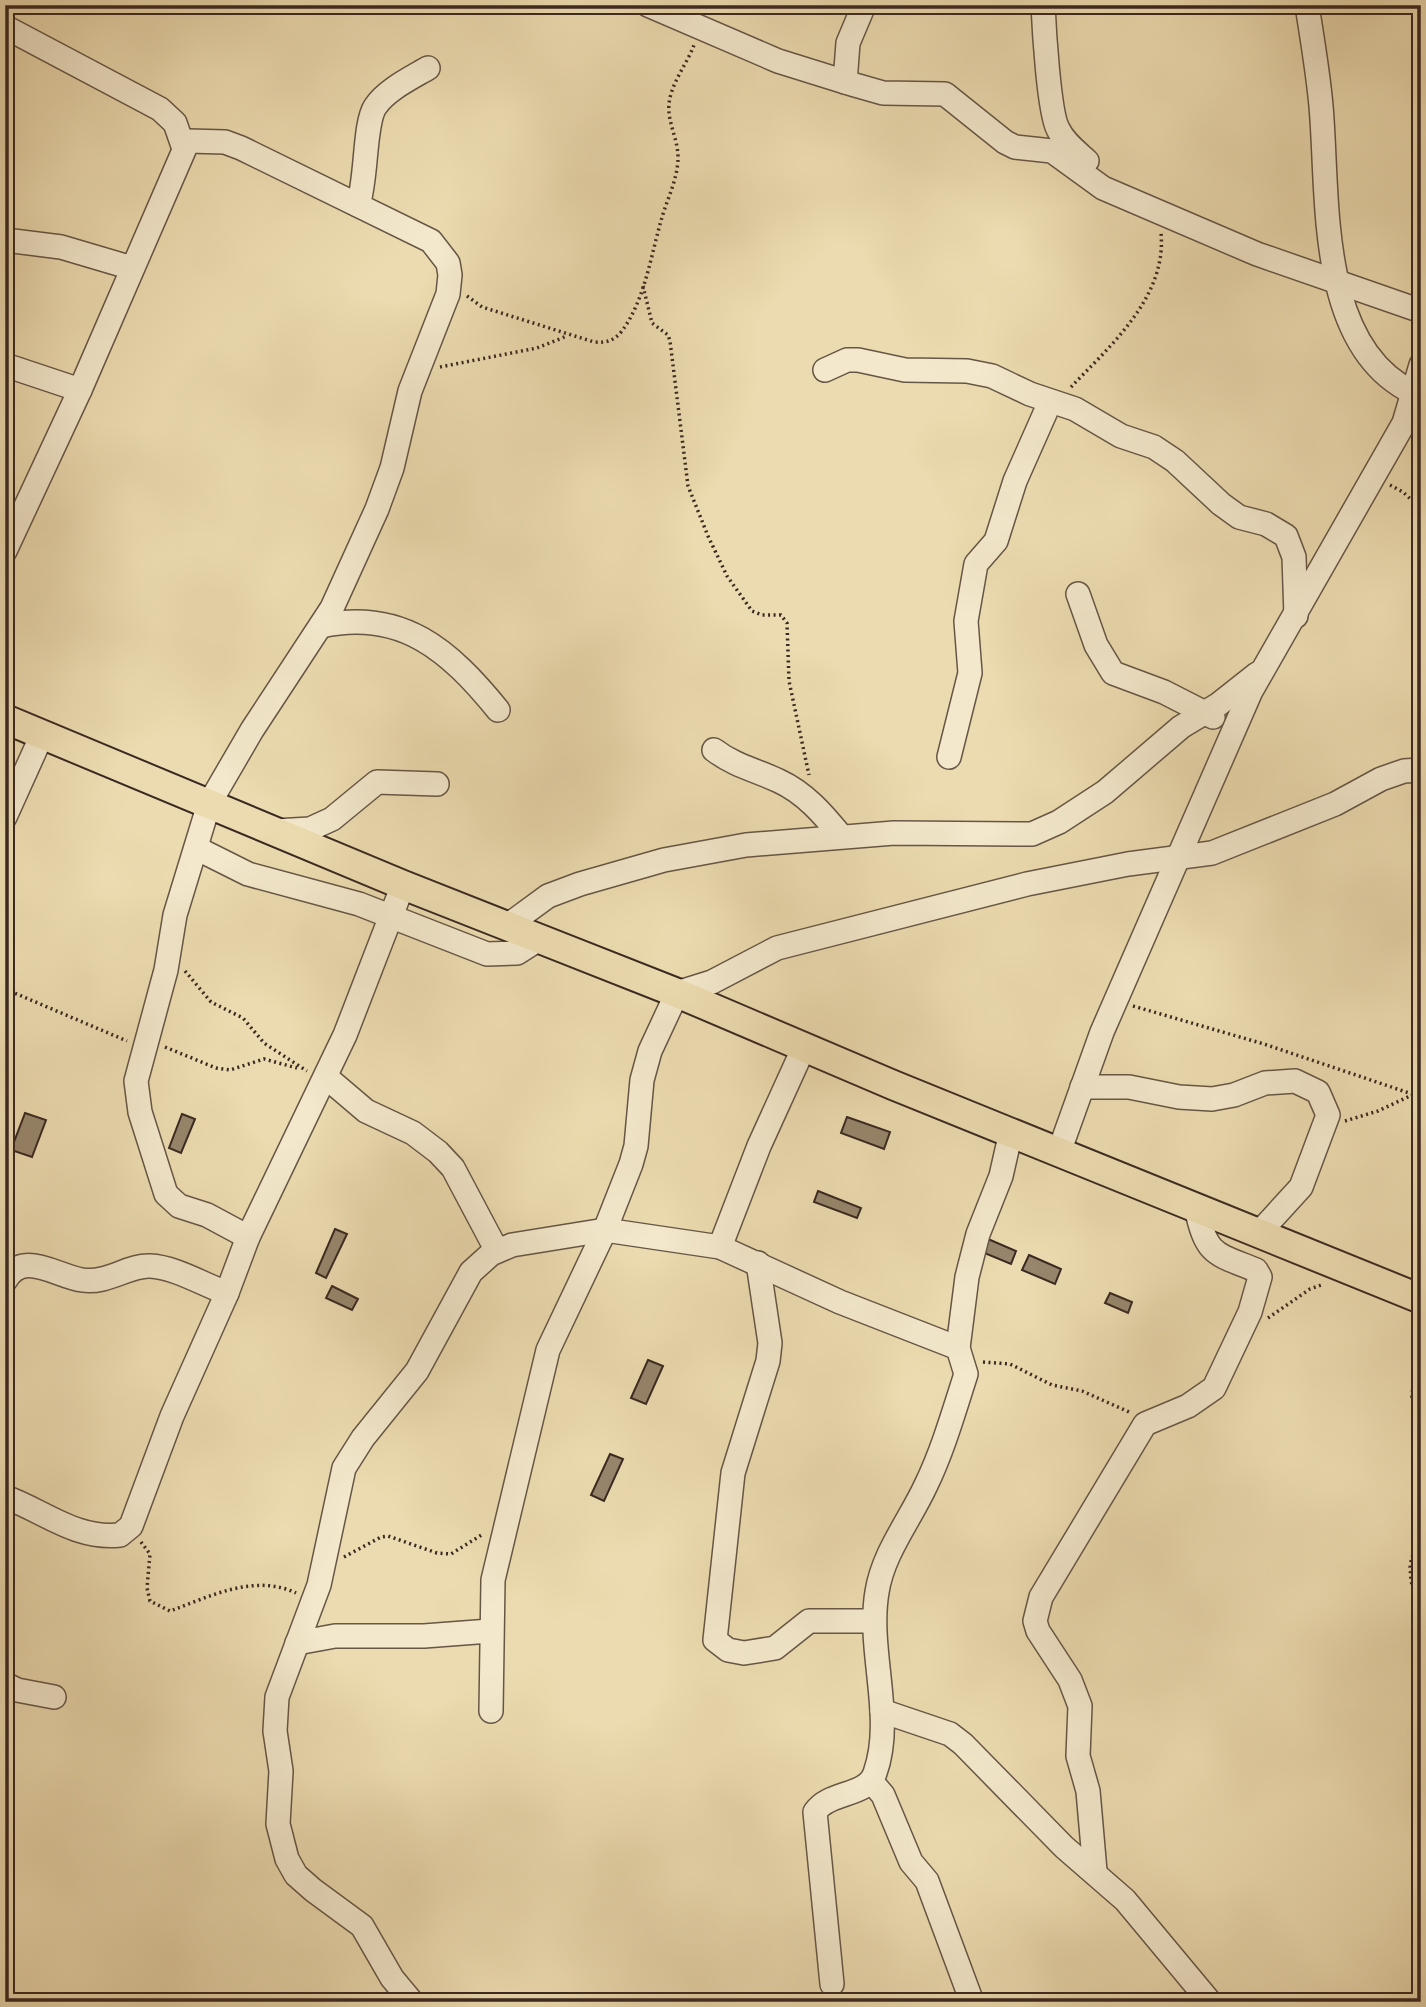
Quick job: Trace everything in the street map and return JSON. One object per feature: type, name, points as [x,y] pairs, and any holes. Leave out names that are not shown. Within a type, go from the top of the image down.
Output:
[{"type":"main road","points":[[5,719],[403,885],[677,993],[1421,1299]]},
{"type":"street","points":[[648,5],[778,61],[845,82],[883,93],[945,94],[1005,142],[1016,147],[1052,151],[1087,179],[1114,192],[1256,254],[1421,311]]},
{"type":"street","points":[[845,82],[848,43],[864,5]]},
{"type":"street","points":[[1044,5],[1052,109],[1056,128],[1114,192]]},
{"type":"street","points":[[1307,5],[1321,105],[1336,282],[1350,323],[1364,348],[1396,384],[1412,392]]},
{"type":"street","points":[[5,27],[160,109],[175,123],[184,146]]},
{"type":"street","points":[[358,205],[366,171],[370,122],[376,106],[428,68]]},
{"type":"street","points":[[5,551],[80,390],[184,146],[195,139],[225,142],[431,241],[447,263],[450,275],[448,294],[405,408],[398,448],[377,509],[321,626],[252,730],[209,804],[175,915],[135,1095],[166,1194],[179,1206],[207,1215],[248,1237]]},
{"type":"street","points":[[5,240],[61,247],[132,268]]},
{"type":"street","points":[[825,370],[847,360],[858,360],[905,370],[967,371],[992,376],[1075,409],[1121,436],[1154,447],[1175,461],[1239,517],[1266,524],[1286,536],[1294,557],[1296,616]]},
{"type":"street","points":[[5,365],[80,390]]},
{"type":"street","points":[[1059,1152],[1114,1002],[1234,733],[1265,668],[1373,475],[1412,418],[1412,392],[1421,365]]},
{"type":"street","points":[[949,757],[970,674],[971,652],[966,621],[976,564],[996,541],[1016,481],[1053,402]]},
{"type":"street","points":[[1078,594],[1096,645],[1113,674],[1164,692],[1204,712],[1234,733]]},
{"type":"street","points":[[321,626],[362,620],[385,623],[439,648],[466,671],[498,710]]},
{"type":"street","points":[[507,926],[548,896],[664,860],[747,845],[894,833],[1032,834],[1078,811],[1181,727],[1265,668]]},
{"type":"street","points":[[5,817],[42,734]]},
{"type":"street","points":[[714,750],[731,763],[778,780],[817,808],[841,836]]},
{"type":"street","points":[[491,1711],[490,1631],[493,1580],[548,1350],[605,1230],[636,1146],[642,1080],[650,1051],[677,993],[712,982],[777,948],[1027,884],[1116,866],[1212,853],[1335,804],[1381,779],[1404,771],[1421,770]]},
{"type":"street","points":[[275,831],[310,829],[332,819],[377,782],[437,784]]},
{"type":"street","points":[[196,848],[248,874],[359,904],[487,954],[517,953],[539,939]]},
{"type":"street","points":[[5,1497],[56,1522],[91,1535],[120,1535],[131,1526],[172,1416],[227,1293],[248,1237],[325,1078],[403,885]]},
{"type":"street","points":[[720,1247],[759,1146],[804,1047]]},
{"type":"street","points":[[325,1078],[366,1111],[413,1133],[438,1152],[453,1168],[497,1251]]},
{"type":"street","points":[[1082,1087],[1129,1087],[1179,1097],[1212,1099],[1234,1096],[1265,1083],[1295,1081],[1318,1092],[1328,1115],[1301,1187],[1258,1234]]},
{"type":"street","points":[[871,1781],[881,1745],[882,1711],[876,1674],[874,1621],[881,1573],[936,1464],[966,1374],[961,1353],[967,1277],[978,1234],[1001,1175],[1011,1132]]},
{"type":"street","points":[[1095,1871],[1088,1791],[1078,1756],[1077,1695],[1046,1646],[1035,1621],[1041,1597],[1145,1424],[1188,1406],[1214,1388],[1250,1312],[1260,1278],[1256,1270],[1223,1258],[1209,1248],[1196,1208]]},
{"type":"street","points":[[412,2002],[392,1978],[362,1926],[331,1905],[296,1875],[281,1844],[278,1824],[281,1771],[275,1731],[277,1697],[326,1560],[344,1468],[349,1457],[417,1371],[471,1272],[497,1251],[546,1237],[605,1230],[720,1247],[961,1353]]},
{"type":"street","points":[[758,1263],[770,1343],[768,1361],[733,1473],[715,1640],[728,1650],[744,1653],[775,1648],[809,1621],[874,1621]]},
{"type":"street","points":[[5,1281],[12,1269],[18,1267],[56,1270],[85,1281],[110,1279],[150,1266],[227,1293]]},
{"type":"street","points":[[297,1643],[335,1636],[424,1636],[490,1631]]},
{"type":"street","points":[[5,1684],[17,1690],[54,1696]]},
{"type":"street","points":[[882,1711],[950,1734],[963,1744],[1064,1847],[1095,1871],[1125,1900],[1210,2002]]},
{"type":"street","points":[[832,1984],[815,1812],[821,1802],[871,1781]]},
{"type":"street","points":[[871,1781],[883,1795],[911,1862],[927,1881],[972,2002]]},
{"type":"path","points":[[450,275],[470,300],[482,307],[594,342],[612,341],[623,330],[643,286],[675,179],[678,158],[668,106],[672,90],[689,61],[701,29]]},
{"type":"path","points":[[1053,402],[1109,350],[1132,322],[1148,293],[1162,247],[1161,233],[1147,206]]},
{"type":"path","points":[[643,286],[652,323],[668,335],[688,486],[708,536],[727,576],[752,611],[762,615],[781,615],[787,623],[789,681],[799,718],[805,764],[817,808]]},
{"type":"path","points":[[418,372],[432,371],[447,364],[477,361],[537,348],[568,335]]},
{"type":"path","points":[[1373,475],[1403,492],[1421,509]]},
{"type":"path","points":[[170,947],[211,1002],[243,1018],[264,1043],[302,1069]]},
{"type":"path","points":[[5,989],[216,1068],[230,1070],[264,1059],[325,1078]]},
{"type":"path","points":[[1114,1002],[1264,1044],[1421,1097]]},
{"type":"path","points":[[1321,1133],[1412,1095]]},
{"type":"path","points":[[1266,1319],[1310,1289],[1326,1284]]},
{"type":"path","points":[[1421,1299],[1412,1397],[1421,1464]]},
{"type":"path","points":[[961,1353],[1010,1364],[1052,1385],[1082,1391],[1151,1420]]},
{"type":"path","points":[[1421,1507],[1415,1524],[1416,1544],[1410,1565],[1411,1581],[1421,1611]]},
{"type":"path","points":[[326,1560],[348,1555],[382,1537],[399,1539],[437,1553],[451,1554],[487,1531],[505,1525]]},
{"type":"path","points":[[126,1530],[146,1546],[150,1554],[147,1588],[150,1601],[170,1611],[245,1587],[282,1587],[313,1601]]},
{"type":"building","points":[[25,1113],[46,1120],[32,1157],[11,1150]]},
{"type":"building","points":[[182,1114],[195,1119],[181,1153],[169,1148]]},
{"type":"building","points":[[847,1117],[890,1132],[884,1149],[841,1133]]},
{"type":"building","points":[[818,1191],[861,1208],[857,1218],[814,1202]]},
{"type":"building","points":[[335,1229],[347,1234],[326,1278],[316,1273]]},
{"type":"building","points":[[988,1239],[1016,1251],[1011,1264],[982,1252]]},
{"type":"building","points":[[1029,1255],[1061,1269],[1055,1284],[1022,1270]]},
{"type":"building","points":[[332,1286],[358,1299],[352,1310],[326,1298]]},
{"type":"building","points":[[1110,1293],[1132,1302],[1128,1313],[1105,1303]]},
{"type":"building","points":[[648,1360],[663,1366],[646,1404],[631,1398]]},
{"type":"building","points":[[610,1454],[623,1459],[604,1501],[591,1495]]}]
